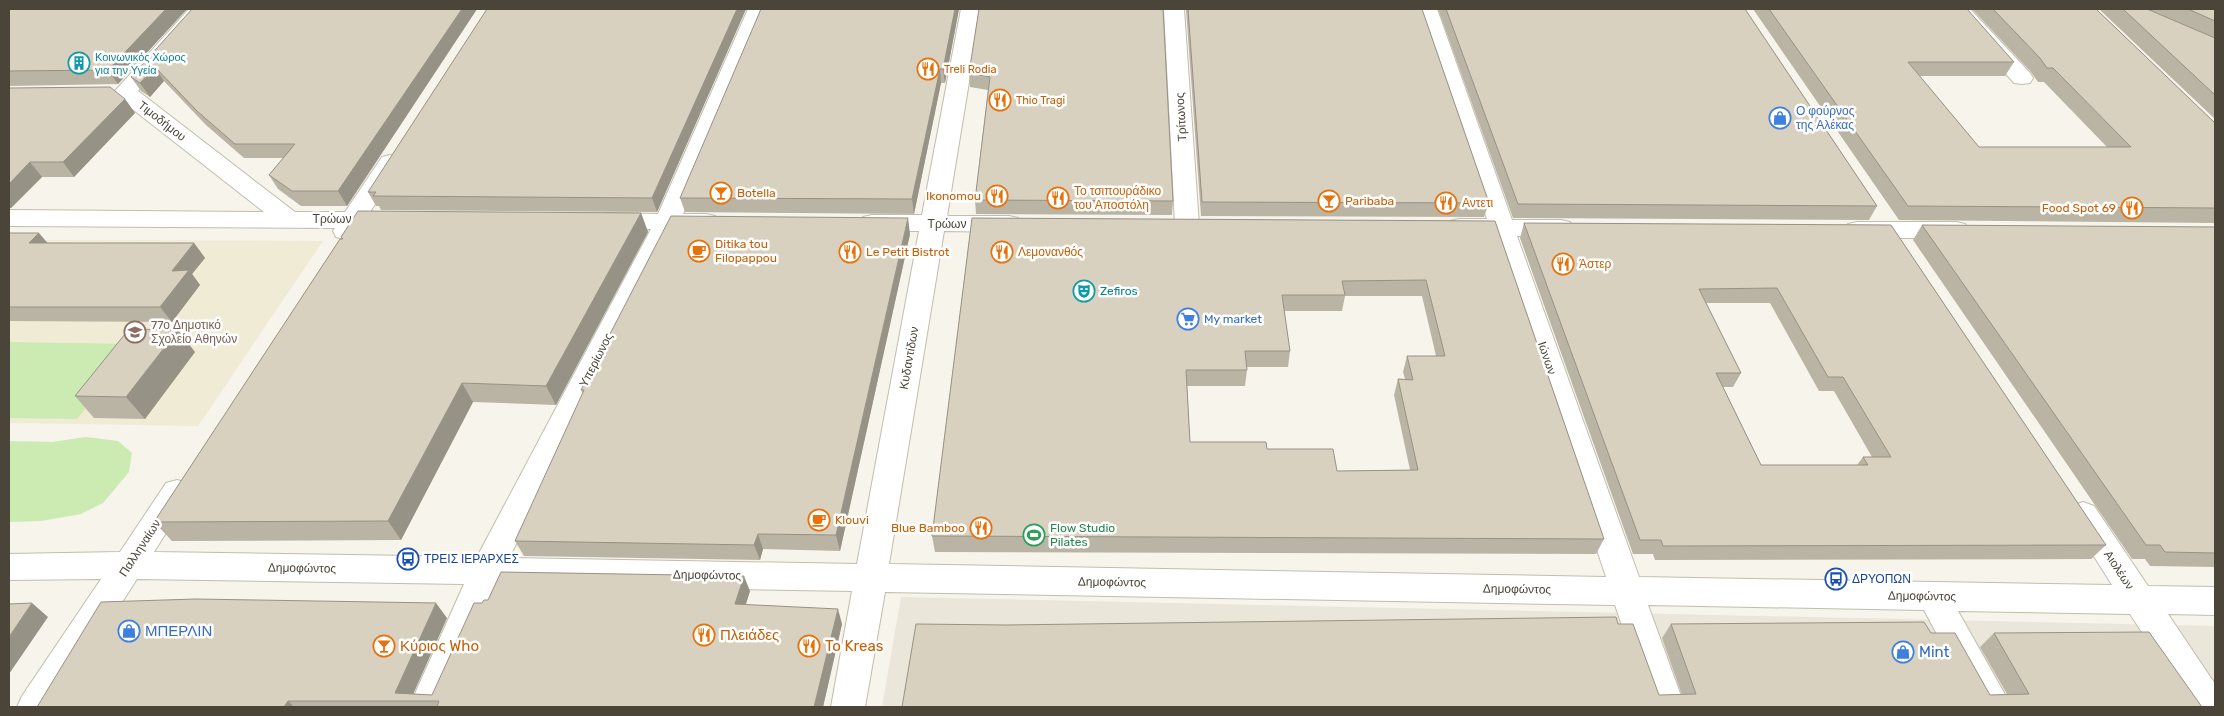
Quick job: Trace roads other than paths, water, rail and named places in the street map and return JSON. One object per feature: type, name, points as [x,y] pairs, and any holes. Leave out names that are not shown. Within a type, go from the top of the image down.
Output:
[{"type":"street","name":"Τιμοδήμου","points":[[200,9],[115,92],[289,219]]},
{"type":"street","name":"Υπερίωνος","points":[[426,707],[486,571],[667,222],[758,9]]},
{"type":"street","name":"Κυδαντίδων","points":[[848,707],[971,9]]},
{"type":"street","name":"Τρίτωνος","points":[[1174,9],[1187,225]]},
{"type":"street","name":"Ιώνων","points":[[1427,9],[1667,707]]},
{"type":"street","points":[[1959,9],[2022,78]]},
{"type":"street","points":[[331,253],[401,145]]},
{"type":"street","points":[[1874,205],[1908,255]]},
{"type":"street","name":"Τρώων","points":[[9,218],[412,220]]},
{"type":"street","points":[[588,221],[726,222]]},
{"type":"street","name":"Τρώων","points":[[853,223],[1030,224]]},
{"type":"street","points":[[1433,227],[1582,228]]},
{"type":"street","points":[[1831,230],[1979,230]]},
{"type":"street","name":"Παλληναίων","points":[[34,707],[191,469]]},
{"type":"street","name":"Αιολέων","points":[[2068,493],[2211,707]]},
{"type":"street","name":"Δημοφώντος","points":[[9,567],[129,565],[2215,601]]},
{"type":"street","points":[[1933,596],[1994,707]]},
{"type":"place","name":"Κοινωνικός Χώρος για την Υγεία","points":[[79,63]]},
{"type":"place","name":"Treli Rodia","points":[[928,69]]},
{"type":"place","name":"Thio Tragi","points":[[1000,100]]},
{"type":"place","name":"Ο φούρνος της Αλέκας","points":[[1780,118]]},
{"type":"place","name":"Botella","points":[[721,193]]},
{"type":"place","name":"Ikonomou","points":[[997,196]]},
{"type":"place","name":"Το τσιπουράδικο του Αποστόλη","points":[[1058,198]]},
{"type":"place","name":"Paribaba","points":[[1329,201]]},
{"type":"place","name":"Αντετι","points":[[1446,203]]},
{"type":"place","name":"Food Spot 69","points":[[2132,208]]},
{"type":"place","name":"Ditika tou Filopappou","points":[[699,251]]},
{"type":"place","name":"Le Petit Bistrot","points":[[850,252]]},
{"type":"place","name":"Λεμονανθός","points":[[1002,252]]},
{"type":"place","name":"Άστερ","points":[[1563,264]]},
{"type":"place","name":"Zefiros","points":[[1084,291]]},
{"type":"place","name":"My market","points":[[1188,319]]},
{"type":"place","name":"77ο Δημοτικό Σχολείο Αθηνών","points":[[135,332]]},
{"type":"place","name":"Klouvi","points":[[819,520]]},
{"type":"place","name":"Blue Bamboo","points":[[981,528]]},
{"type":"place","name":"Flow Studio Pilates","points":[[1034,535]]},
{"type":"place","name":"ΤΡΕΙΣ ΙΕΡΑΡΧΕΣ","points":[[408,559]]},
{"type":"place","name":"ΔΡΥΟΠΩΝ","points":[[1836,579]]},
{"type":"place","name":"ΜΠΕΡΛΙΝ","points":[[129,631]]},
{"type":"place","name":"Πλειάδες","points":[[704,635]]},
{"type":"place","name":"Κύριος Who","points":[[384,646]]},
{"type":"place","name":"To Kreas","points":[[809,646]]},
{"type":"place","name":"Mint","points":[[1903,652]]}]
